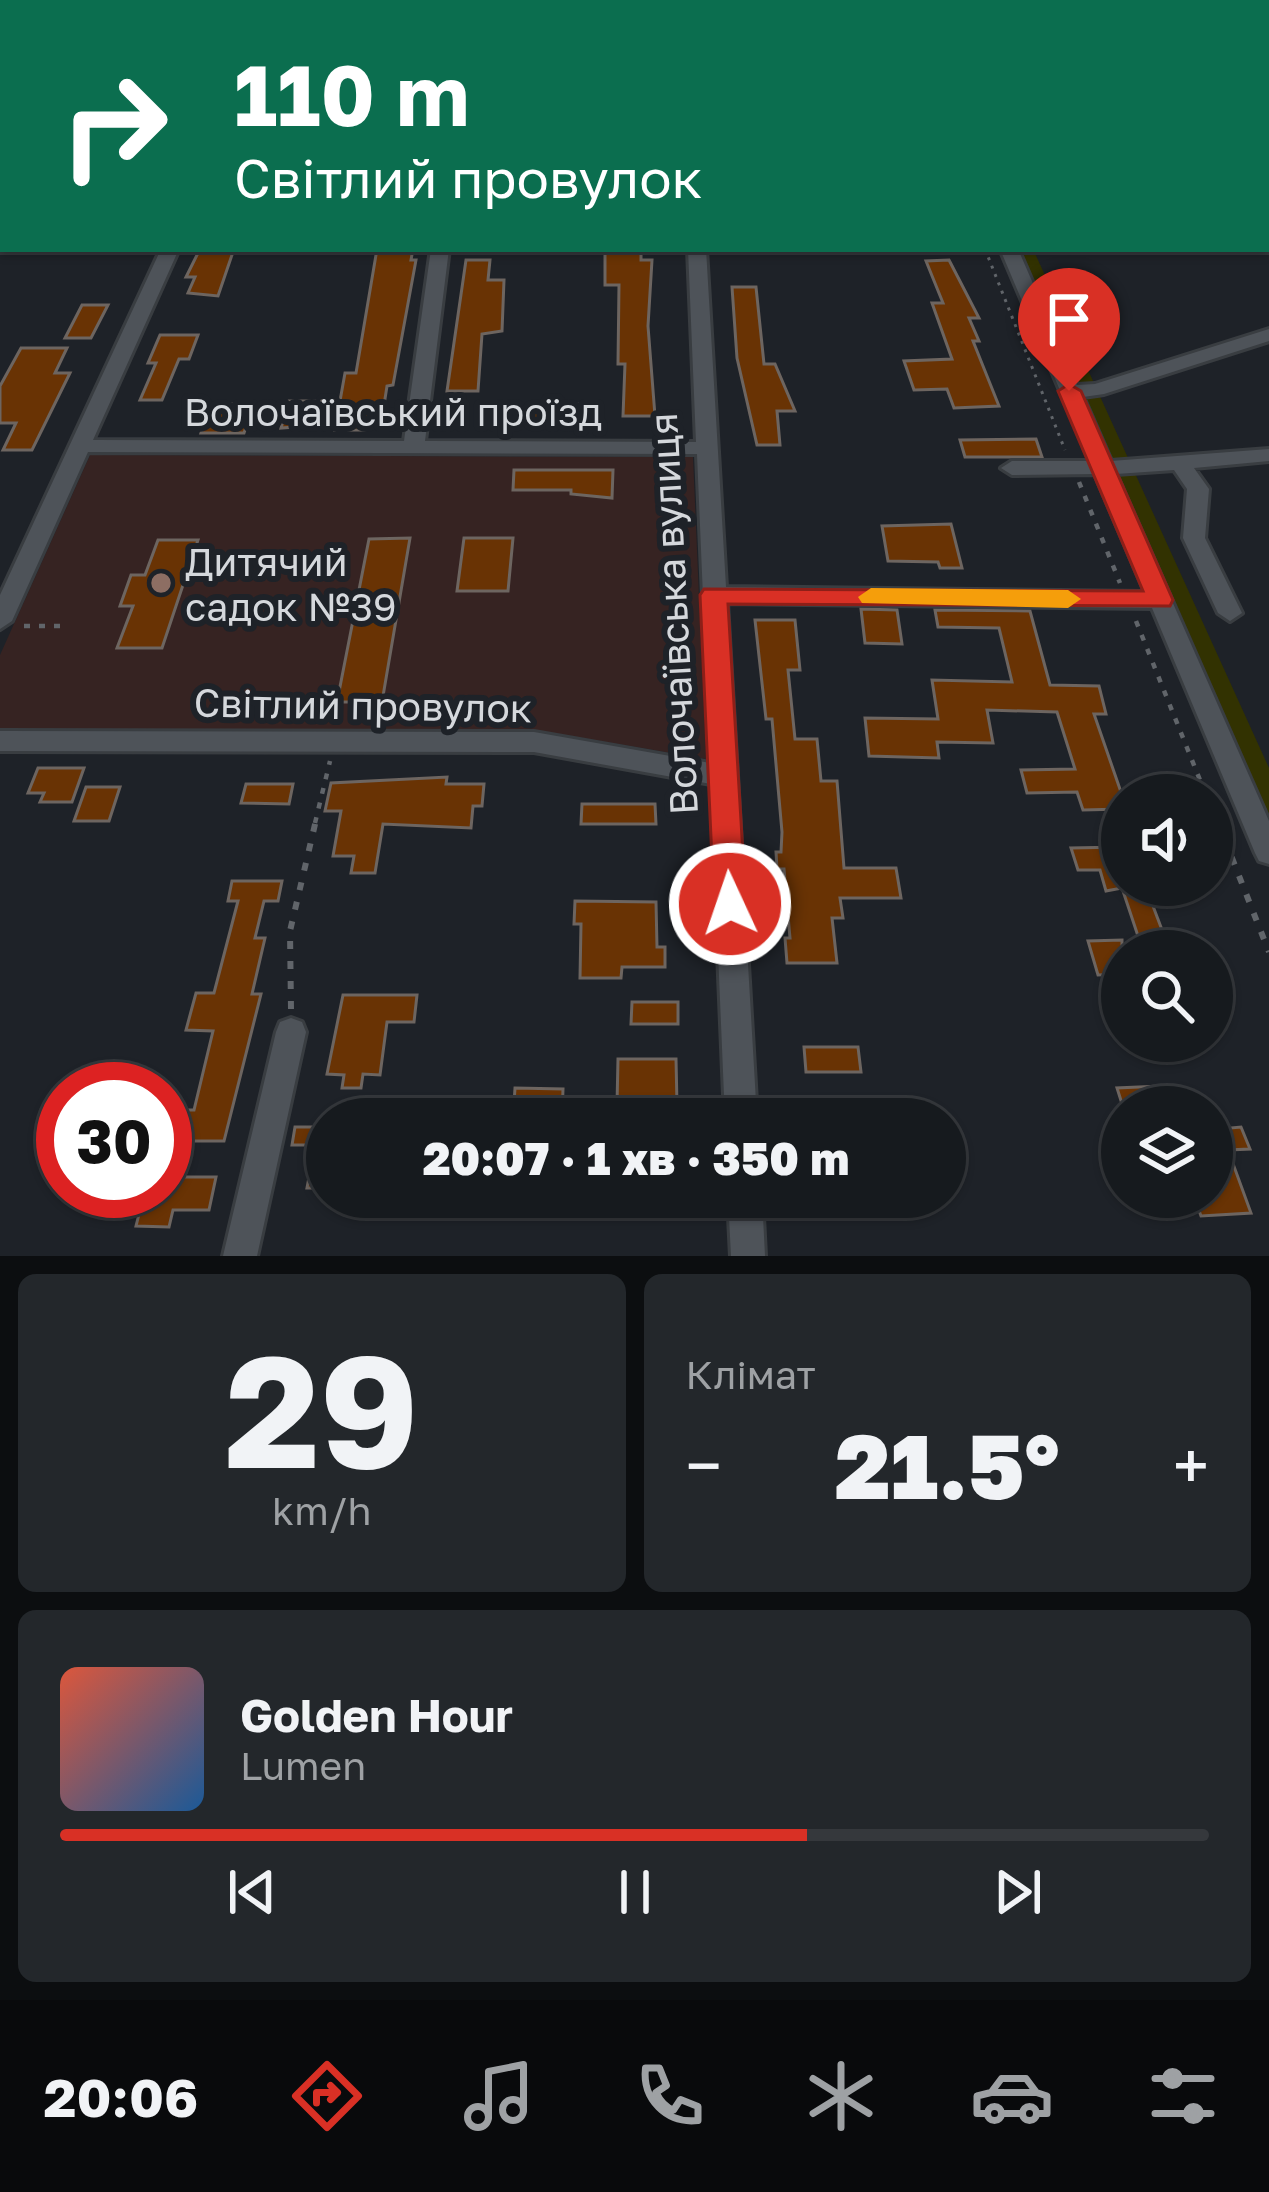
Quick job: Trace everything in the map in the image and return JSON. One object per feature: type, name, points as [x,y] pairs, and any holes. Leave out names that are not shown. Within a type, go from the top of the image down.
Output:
[{"type":"street","points":[[6,624],[11,572],[80,446],[169,252]]},
{"type":"street","points":[[414,448],[440,252]]},
{"type":"street","name":"Волочаївська вулиця","points":[[697,252],[740,1098]]},
{"type":"street","points":[[1010,252],[1268,847]]},
{"type":"street","points":[[1069,391],[1097,390],[1269,335]]},
{"type":"street","name":"Волочаївський проїзд","points":[[80,446],[706,448]]},
{"type":"street","points":[[1012,468],[1101,468],[1269,455]]},
{"type":"street","points":[[1180,463],[1198,489],[1194,538],[1230,613]]},
{"type":"street","points":[[714,595],[1160,600]]},
{"type":"street","name":"Світлий провулок","points":[[0,741],[534,742],[723,776]]},
{"type":"street","points":[[240,1256],[291,1032]]},
{"type":"street","points":[[746,1218],[748,1256]]},
{"type":"path","points":[[986,252],[1125,593]]},
{"type":"path","points":[[1130,608],[1197,774]]},
{"type":"path","points":[[6,624],[64,626]]},
{"type":"path","points":[[291,1032],[290,931],[334,742]]},
{"type":"path","points":[[1233,862],[1269,952]]},
{"type":"shaded area","points":[[1010,252],[1034,252],[1269,768],[1269,853]]},
{"type":"shaded area","points":[[90,455],[693,457],[706,759],[536,730],[0,729],[0,655]]},
{"type":"building","points":[[198,252],[233,252],[218,296],[188,293],[195,277],[186,277]]},
{"type":"building","points":[[376,252],[412,252],[411,260],[416,260],[393,385],[387,386],[382,418],[367,418],[365,430],[335,430],[336,424],[281,428],[289,401],[340,401],[345,373],[356,373]]},
{"type":"building","points":[[605,252],[641,252],[641,260],[652,260],[648,326],[655,416],[623,416],[619,285],[605,285]]},
{"type":"building","points":[[466,260],[490,260],[488,280],[504,280],[502,331],[482,334],[478,391],[447,391]]},
{"type":"building","points":[[949,260],[979,318],[969,318],[979,341],[973,341],[999,406],[954,408],[947,389],[914,390],[904,361],[952,359],[932,303],[943,303],[926,261]]},
{"type":"building","points":[[732,287],[756,287],[764,364],[775,364],[795,411],[777,411],[780,445],[757,445],[737,358]]},
{"type":"building","points":[[82,305],[108,305],[91,338],[65,338]]},
{"type":"building","points":[[160,335],[198,335],[189,359],[179,359],[162,400],[140,400],[156,363],[148,363]]},
{"type":"building","points":[[21,348],[67,348],[55,373],[70,373],[32,450],[3,450],[16,423],[0,423],[0,386]]},
{"type":"building","points":[[212,404],[239,404],[236,412],[251,412],[244,433],[201,433]]},
{"type":"building","points":[[533,404],[579,404],[578,422],[531,421]]},
{"type":"building","points":[[1036,439],[1042,457],[965,457],[960,440]]},
{"type":"building","points":[[514,470],[613,470],[612,498],[571,494],[571,490],[513,490]]},
{"type":"building","points":[[951,524],[962,568],[940,568],[938,562],[888,561],[882,526]]},
{"type":"building","points":[[410,538],[382,702],[337,702],[369,539]]},
{"type":"building","points":[[464,538],[513,538],[508,591],[457,591]]},
{"type":"building","points":[[158,540],[198,540],[162,648],[117,648],[133,606],[120,606],[131,575],[145,575]]},
{"type":"building","points":[[861,609],[897,610],[902,644],[865,643]]},
{"type":"building","points":[[935,610],[1030,611],[1050,685],[1099,686],[1106,714],[1094,714],[1115,774],[1101,774],[1101,810],[1083,810],[1077,792],[1027,793],[1021,770],[1075,769],[1057,712],[987,710],[993,743],[937,742],[939,758],[869,756],[865,718],[938,719],[932,680],[1012,682],[999,628],[938,627]]},
{"type":"building","points":[[755,620],[795,620],[800,670],[788,670],[795,739],[817,739],[821,781],[837,781],[844,868],[896,868],[901,898],[840,898],[843,918],[832,918],[837,963],[787,963],[785,938],[790,938],[784,869],[777,869],[782,832],[772,719],[766,719]]},
{"type":"building","points":[[38,768],[84,768],[72,802],[40,802],[44,793],[28,793]]},
{"type":"building","points":[[447,777],[446,784],[484,784],[482,806],[473,806],[471,828],[383,824],[375,873],[351,873],[354,856],[333,856],[341,811],[325,811],[331,783]]},
{"type":"building","points":[[246,784],[293,784],[289,804],[241,803]]},
{"type":"building","points":[[86,787],[120,787],[109,821],[74,821]]},
{"type":"building","points":[[582,804],[655,804],[656,824],[581,824]]},
{"type":"building","points":[[1101,847],[1101,874],[1078,870],[1071,848]]},
{"type":"building","points":[[232,881],[282,881],[278,901],[264,901],[255,938],[265,938],[252,994],[261,994],[224,1141],[192,1141],[192,1110],[213,1031],[186,1030],[196,993],[214,993],[238,901],[228,901]]},
{"type":"building","points":[[575,901],[656,902],[657,947],[665,947],[665,967],[622,967],[621,978],[580,978],[581,924],[574,924]]},
{"type":"building","points":[[1128,906],[1153,906],[1162,930],[1136,930]]},
{"type":"building","points":[[1088,941],[1101,941],[1101,975],[1098,975]]},
{"type":"building","points":[[343,995],[417,995],[414,1022],[387,1022],[380,1075],[363,1074],[361,1088],[342,1088],[344,1075],[327,1074]]},
{"type":"building","points":[[632,1002],[678,1002],[678,1024],[631,1024]]},
{"type":"building","points":[[804,1047],[858,1047],[861,1072],[806,1072]]},
{"type":"building","points":[[618,1059],[676,1059],[677,1098],[617,1098]]},
{"type":"building","points":[[515,1088],[563,1089],[563,1098],[514,1098]]},
{"type":"building","points":[[295,1127],[306,1127],[306,1145],[292,1145]]},
{"type":"building","points":[[1241,1127],[1250,1149],[1233,1150],[1233,1128]]},
{"type":"building","points":[[1233,1164],[1251,1213],[1233,1214]]},
{"type":"building","points":[[192,1177],[216,1177],[209,1210],[192,1210]]},
{"type":"building","points":[[138,1218],[171,1218],[169,1227],[136,1226]]},
{"type":"slow traffic","points":[[871,597],[1068,599]]},
{"type":"place","name":"Дитячий садок №39","points":[[161,583]]},
{"type":"route","points":[[730,904],[714,595],[1160,600],[1069,391]]}]
